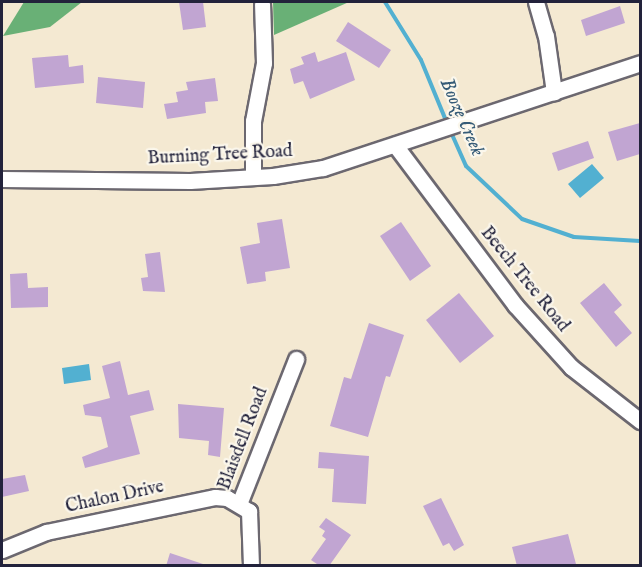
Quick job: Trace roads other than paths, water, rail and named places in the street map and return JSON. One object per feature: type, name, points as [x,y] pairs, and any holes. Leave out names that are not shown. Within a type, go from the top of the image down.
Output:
[{"type":"street","points":[[536,2],[546,36],[554,92]]},
{"type":"street","points":[[253,177],[253,121],[264,63],[261,4]]},
{"type":"street","name":"Burning Tree Road","points":[[2,179],[190,181],[253,177],[323,168],[640,63]]},
{"type":"street","name":"Beech Tree Road","points":[[395,145],[515,305],[572,367],[640,421]]},
{"type":"street","name":"Blaisdell Road","points":[[251,566],[249,511],[239,504],[296,359]]},
{"type":"street","name":"Chalon Drive","points":[[2,550],[46,532],[215,497],[239,504]]},
{"type":"water","points":[[592,164],[604,178],[580,198],[568,184]]},
{"type":"water","points":[[89,364],[91,380],[64,384],[62,368]]},
{"type":"waterway","name":"Booze Creek","points":[[385,2],[421,60],[447,123]]},
{"type":"waterway","name":"Booze Creek","points":[[450,130],[466,166],[522,219],[574,237],[640,241]]}]
